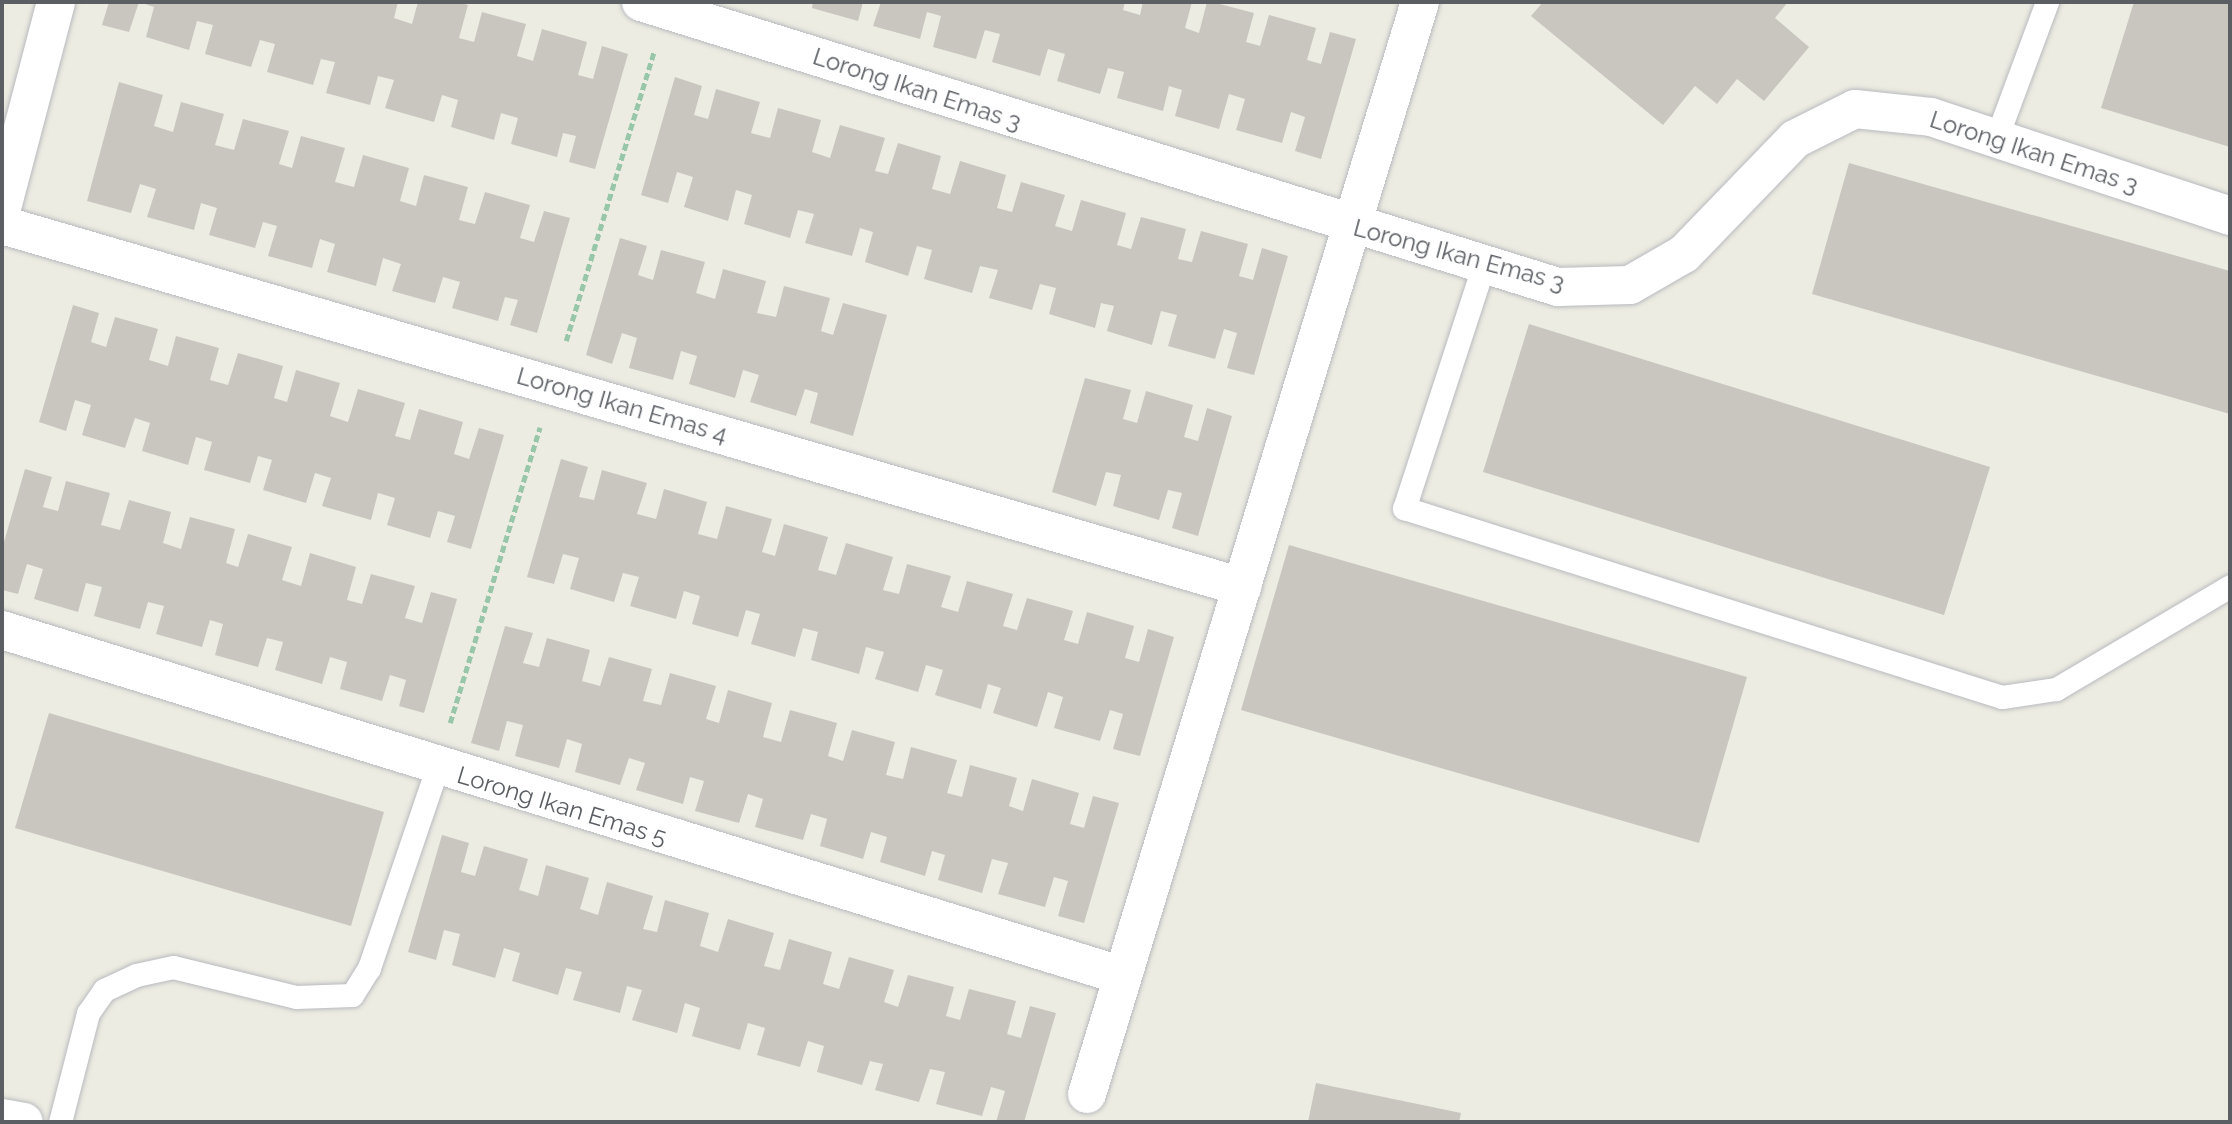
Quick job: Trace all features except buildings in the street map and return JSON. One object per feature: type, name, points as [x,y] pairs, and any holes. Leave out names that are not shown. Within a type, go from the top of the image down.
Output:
[{"type":"street","points":[[2,208],[56,2]]},
{"type":"street","points":[[1087,1094],[1420,2]]},
{"type":"street","name":"Lorong Ikan Emas 3","points":[[653,6],[1483,267],[1558,287],[1630,285],[1685,254],[1794,139],[1855,109],[1931,117],[2230,216]]},
{"type":"street","name":"Lorong Ikan Emas 4","points":[[2,225],[1242,587]]},
{"type":"street","name":"Lorong Ikan Emas 5","points":[[2,630],[437,768],[1123,976]]},
{"type":"street","points":[[2,1118],[24,1122]]},
{"type":"lane","points":[[1996,139],[2047,2]]},
{"type":"lane","points":[[1483,267],[1404,508],[2003,697],[2056,689],[2230,586]]},
{"type":"lane","points":[[60,1122],[88,1013],[104,990],[136,975],[173,967],[296,998],[352,995],[369,968],[437,768]]}]
